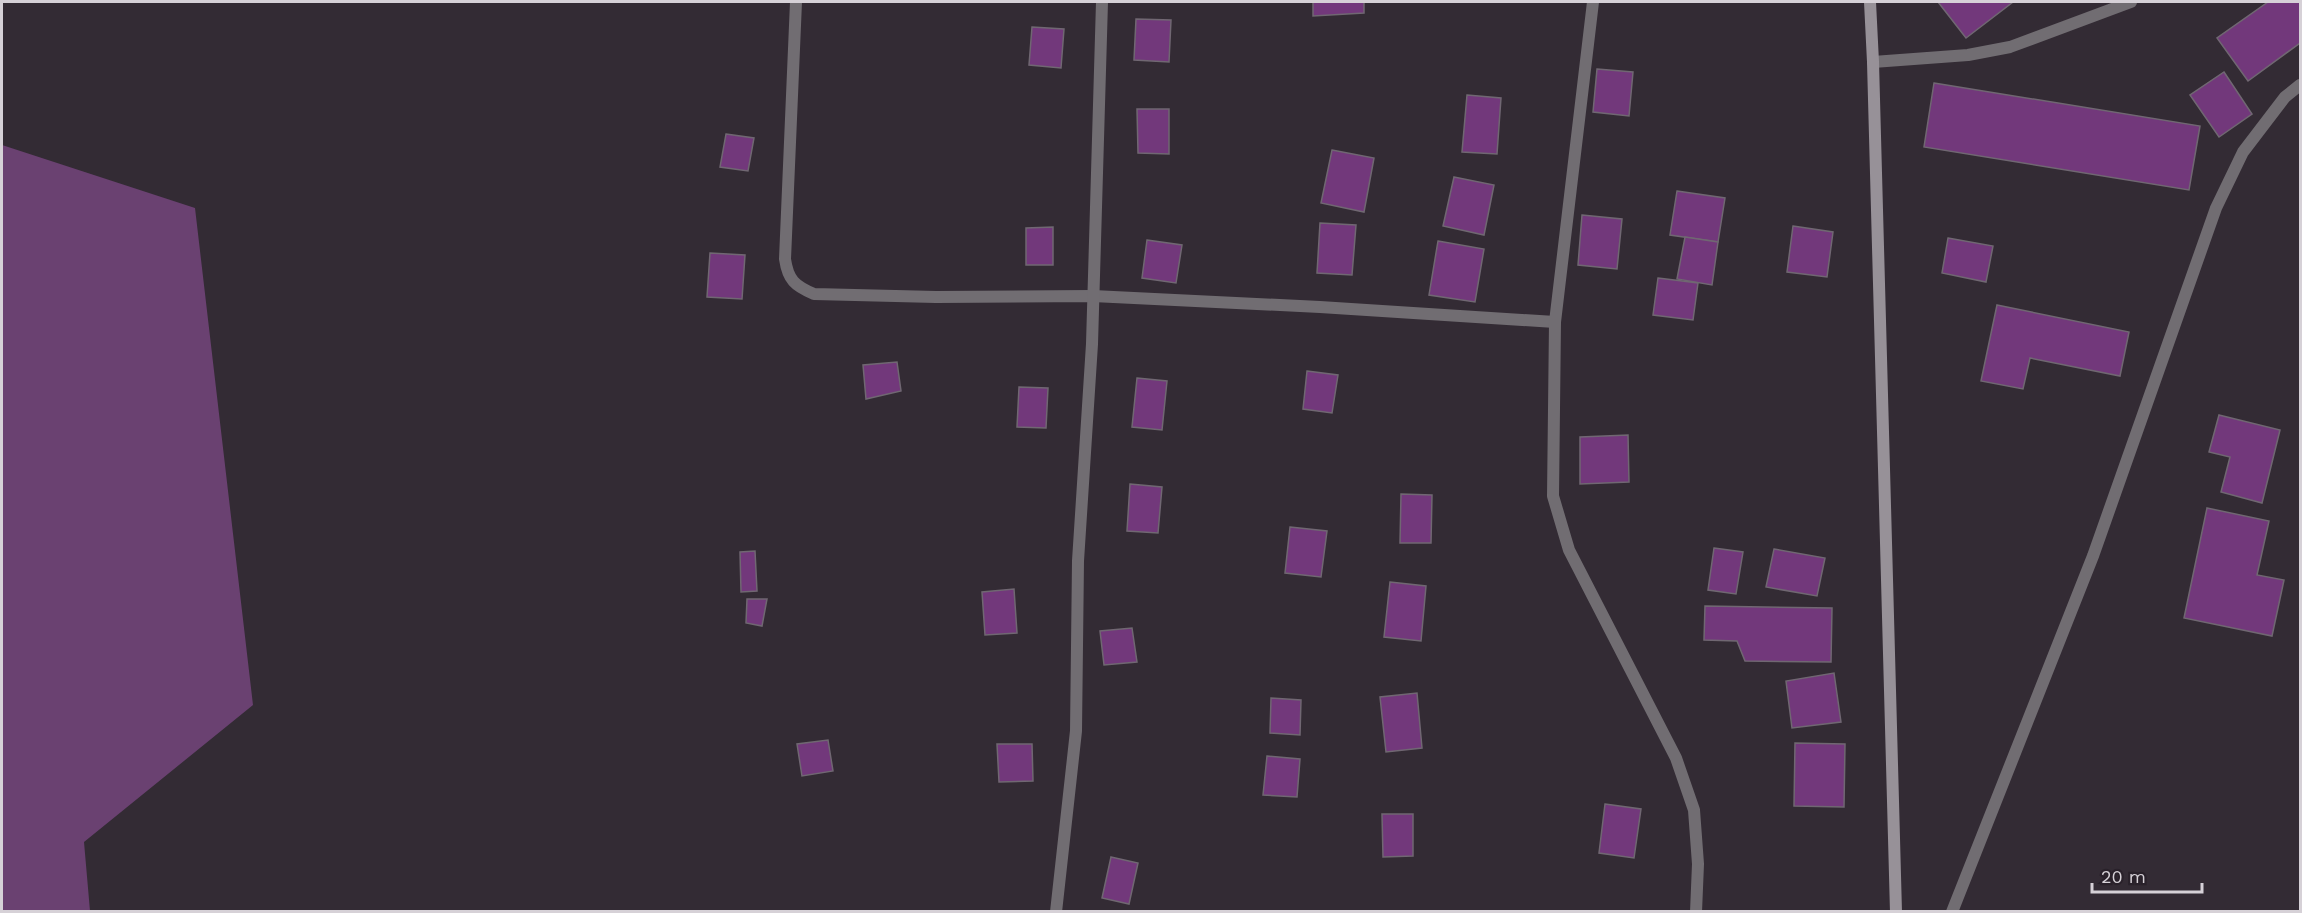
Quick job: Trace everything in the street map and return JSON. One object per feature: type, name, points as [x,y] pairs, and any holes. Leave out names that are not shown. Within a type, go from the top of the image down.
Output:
[{"type":"street","points":[[796,2],[785,259],[787,274],[799,288],[814,294],[1093,296],[1555,322]]},
{"type":"street","points":[[1056,912],[1076,731],[1078,561],[1093,296],[1102,2]]},
{"type":"street","points":[[1593,2],[1555,322],[1553,496],[1569,550],[1676,758],[1694,810],[1698,864],[1696,912]]},
{"type":"street","points":[[1870,2],[1896,912]]},
{"type":"street","points":[[1873,62],[1968,55],[2010,47],[2131,2]]},
{"type":"street","points":[[1952,912],[2092,556],[2216,208],[2243,152],[2285,97],[2301,85]]},
{"type":"shaded area","points":[[2,145],[195,208],[253,705],[84,842],[90,911],[2,911]]},
{"type":"building","points":[[1313,2],[1364,2],[1364,13],[1313,16]]},
{"type":"building","points":[[1938,2],[2013,2],[1966,38]]},
{"type":"building","points":[[2268,2],[2300,2],[2300,43],[2248,81],[2217,38]]},
{"type":"building","points":[[1136,19],[1171,20],[1169,62],[1134,60]]},
{"type":"building","points":[[1032,27],[1064,29],[1061,68],[1029,65]]},
{"type":"building","points":[[1597,69],[1633,72],[1629,116],[1593,112]]},
{"type":"building","points":[[2224,72],[2252,114],[2219,137],[2190,95]]},
{"type":"building","points":[[1934,83],[2200,126],[2189,190],[1924,147]]},
{"type":"building","points":[[1467,95],[1501,98],[1497,154],[1462,152]]},
{"type":"building","points":[[1137,109],[1169,109],[1169,154],[1138,153]]},
{"type":"building","points":[[726,134],[754,138],[748,171],[720,167]]},
{"type":"building","points":[[1332,150],[1374,158],[1364,212],[1321,203]]},
{"type":"building","points":[[1454,177],[1494,185],[1484,235],[1443,226]]},
{"type":"building","points":[[1677,191],[1725,198],[1718,242],[1670,235]]},
{"type":"building","points":[[1582,215],[1622,219],[1617,269],[1578,265]]},
{"type":"building","points":[[1320,223],[1356,225],[1352,275],[1317,273]]},
{"type":"building","points":[[1793,226],[1833,232],[1827,277],[1787,272]]},
{"type":"building","points":[[1053,227],[1053,265],[1026,265],[1026,228]]},
{"type":"building","points":[[1685,237],[1718,242],[1712,285],[1677,279]]},
{"type":"building","points":[[1948,238],[1993,246],[1986,282],[1942,273]]},
{"type":"building","points":[[1147,240],[1182,245],[1176,283],[1142,278]]},
{"type":"building","points":[[1438,241],[1484,249],[1475,302],[1429,295]]},
{"type":"building","points":[[710,253],[745,255],[742,299],[707,297]]},
{"type":"building","points":[[1658,278],[1698,283],[1693,320],[1653,315]]},
{"type":"building","points":[[1997,305],[2129,332],[2120,376],[2030,358],[2023,389],[1981,381]]},
{"type":"building","points":[[897,362],[901,391],[866,399],[863,365]]},
{"type":"building","points":[[1307,371],[1338,375],[1332,413],[1303,409]]},
{"type":"building","points":[[1137,378],[1167,381],[1162,430],[1132,427]]},
{"type":"building","points":[[1019,387],[1048,388],[1046,428],[1017,427]]},
{"type":"building","points":[[2219,415],[2280,430],[2262,503],[2221,492],[2230,457],[2209,452]]},
{"type":"building","points":[[1628,435],[1629,482],[1580,484],[1580,437]]},
{"type":"building","points":[[1130,484],[1162,487],[1158,533],[1127,531]]},
{"type":"building","points":[[1401,494],[1432,495],[1431,543],[1400,543]]},
{"type":"building","points":[[2207,508],[2269,521],[2257,575],[2284,580],[2272,636],[2184,618]]},
{"type":"building","points":[[1290,527],[1327,531],[1321,577],[1285,573]]},
{"type":"building","points":[[1714,548],[1743,552],[1736,594],[1708,590]]},
{"type":"building","points":[[1774,549],[1825,558],[1817,596],[1766,587]]},
{"type":"building","points":[[755,551],[757,591],[741,592],[740,552]]},
{"type":"building","points":[[1390,582],[1426,586],[1421,641],[1384,637]]},
{"type":"building","points":[[1014,589],[1017,633],[985,635],[982,592]]},
{"type":"building","points":[[747,599],[767,599],[762,626],[746,623]]},
{"type":"building","points":[[1705,606],[1832,608],[1831,662],[1745,661],[1737,641],[1704,640]]},
{"type":"building","points":[[1132,628],[1137,662],[1104,665],[1100,631]]},
{"type":"building","points":[[1834,673],[1841,722],[1792,728],[1786,681]]},
{"type":"building","points":[[1417,693],[1422,748],[1386,752],[1380,697]]},
{"type":"building","points":[[1271,698],[1301,700],[1300,735],[1270,733]]},
{"type":"building","points":[[828,740],[833,771],[802,776],[797,744]]},
{"type":"building","points":[[1795,743],[1845,744],[1844,807],[1794,806]]},
{"type":"building","points":[[997,744],[1032,744],[1033,781],[999,782]]},
{"type":"building","points":[[1267,756],[1300,759],[1297,797],[1263,795]]},
{"type":"building","points":[[1605,804],[1641,809],[1634,858],[1599,853]]},
{"type":"building","points":[[1382,814],[1413,814],[1413,856],[1383,857]]},
{"type":"building","points":[[1111,857],[1138,863],[1129,904],[1102,898]]}]
